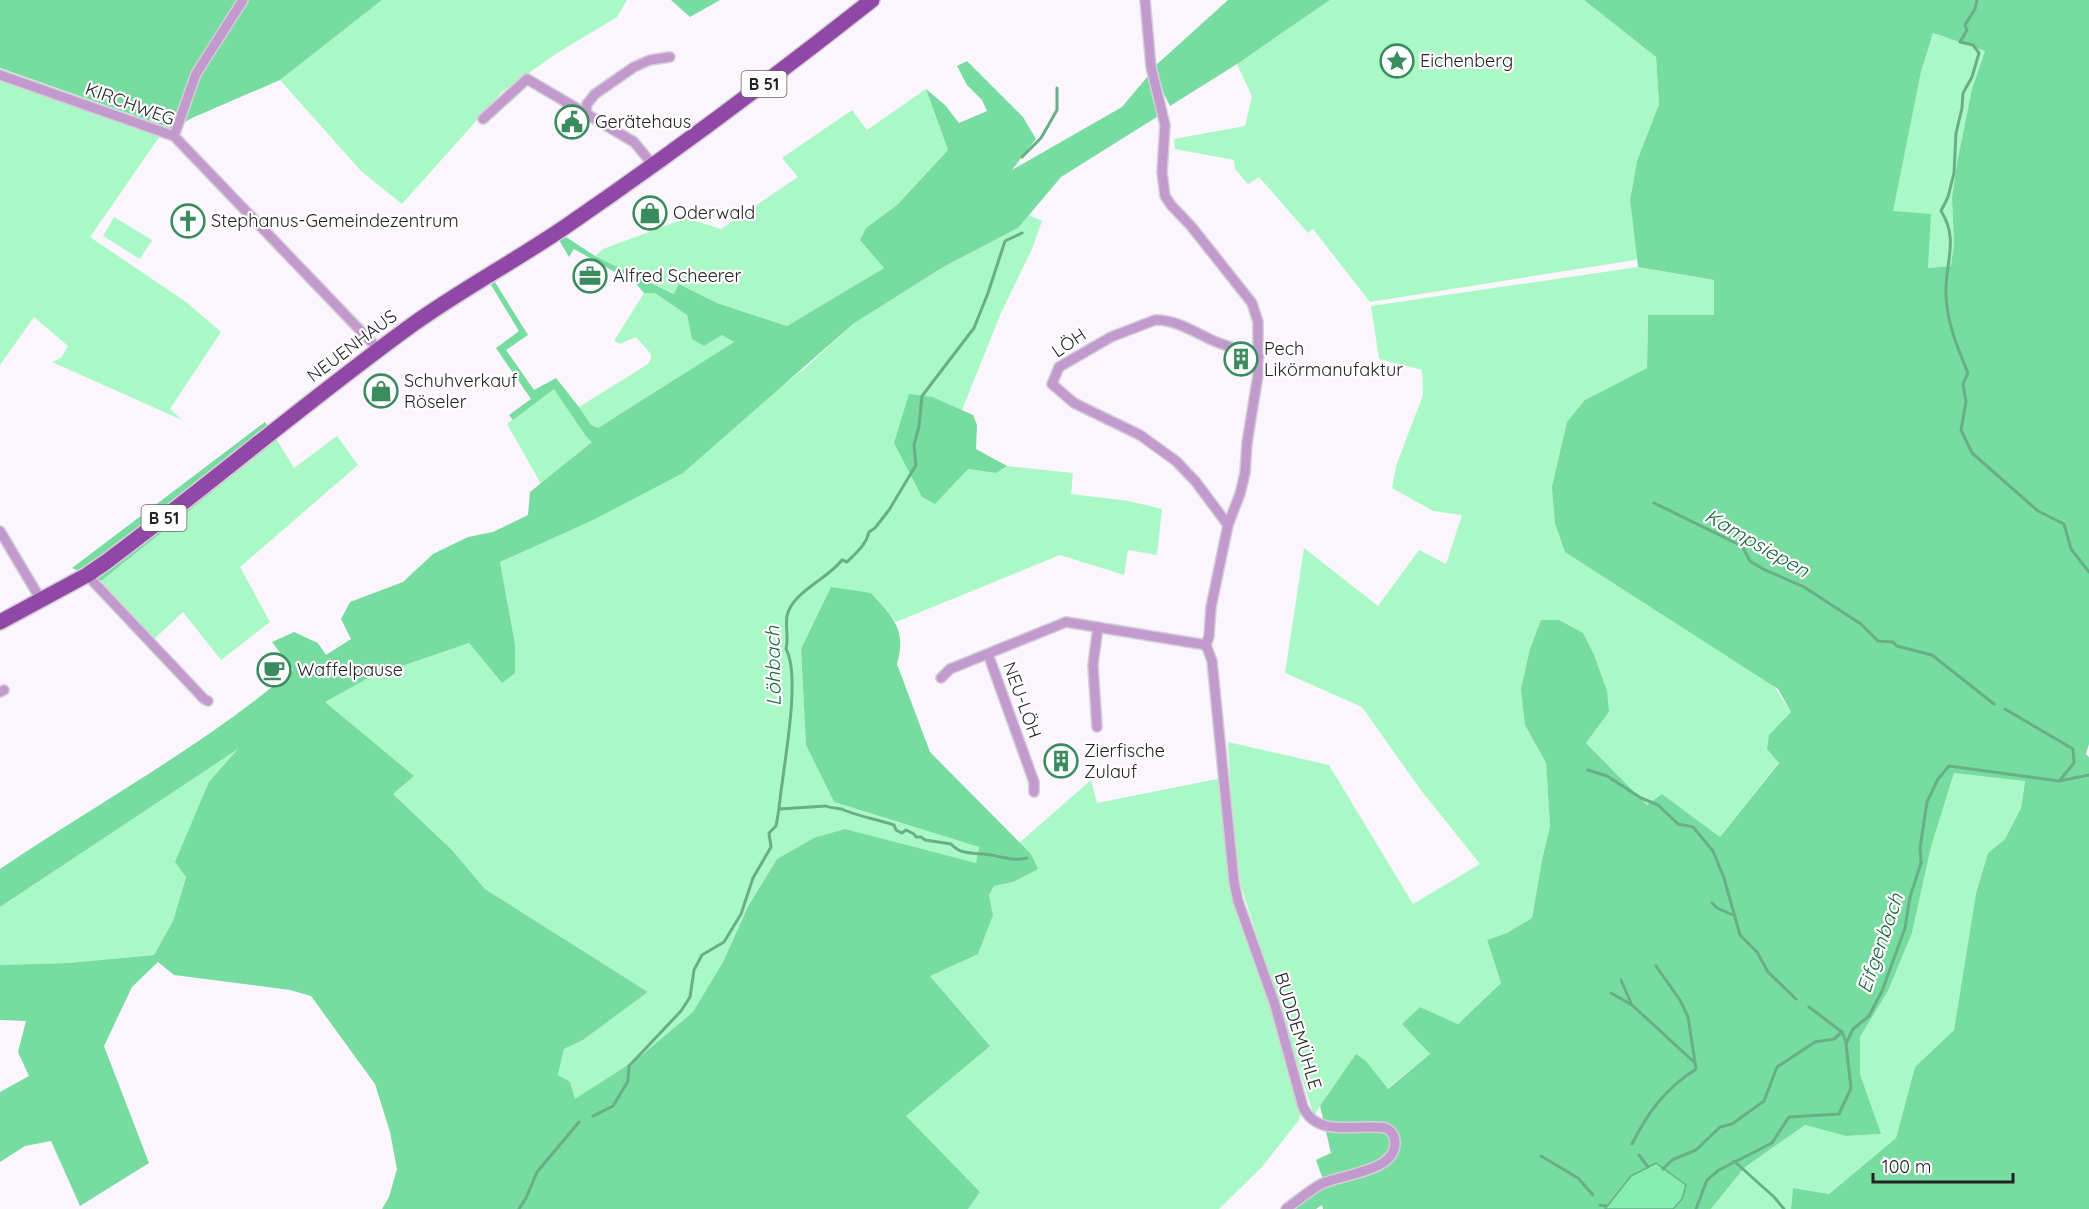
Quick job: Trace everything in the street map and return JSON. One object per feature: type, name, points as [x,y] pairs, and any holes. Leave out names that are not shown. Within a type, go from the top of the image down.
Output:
[{"type":"main road","name":"B 51","points":[[653,165],[769,80],[872,0]]},
{"type":"main road","name":"NEUENHAUS","points":[[0,622],[87,575],[134,542],[240,456],[378,350],[448,301],[563,228],[653,165]]},
{"type":"street","points":[[174,136],[196,74],[243,0]]},
{"type":"street","points":[[1144,0],[1151,67],[1165,124],[1162,172],[1165,195],[1252,303],[1258,322],[1258,375],[1247,443],[1245,473],[1228,525],[1211,607],[1209,636],[1206,645]]},
{"type":"street","points":[[586,112],[587,104],[595,94],[634,67],[650,60],[670,57]]},
{"type":"street","name":"KIRCHWEG","points":[[0,75],[174,136],[378,350]]},
{"type":"street","points":[[483,119],[527,79],[634,142],[653,165]]},
{"type":"street","name":"LÖH","points":[[1228,525],[1196,482],[1176,461],[1140,435],[1074,403],[1053,384],[1059,367],[1111,336],[1155,320],[1161,320],[1221,344],[1259,356]]},
{"type":"street","points":[[0,531],[41,600]]},
{"type":"street","points":[[87,575],[165,659],[208,701]]},
{"type":"street","name":"NEU-LÖH","points":[[941,678],[950,669],[1066,622],[1206,645]]},
{"type":"street","points":[[1097,728],[1093,665],[1098,627]]},
{"type":"street","name":"BUDDEMÜHLE","points":[[1206,645],[1212,662],[1234,882],[1238,901],[1275,1005],[1305,1110],[1310,1117],[1324,1125],[1335,1128],[1386,1128],[1395,1138],[1393,1153],[1381,1165],[1320,1185],[1286,1209]]},
{"type":"street","name":"NEU-LÖH","points":[[988,654],[1034,782],[1034,792]]},
{"type":"shaded area","points":[[0,0],[382,0],[280,80],[192,118],[173,129],[0,68]]},
{"type":"shaded area","points":[[382,0],[627,0],[617,17],[554,55],[502,92],[402,204],[361,171],[280,80]]},
{"type":"shaded area","points":[[671,0],[720,0],[690,17]]},
{"type":"shaded area","points":[[1228,0],[1330,0],[1237,64],[1170,106],[1155,66]]},
{"type":"shaded area","points":[[1330,0],[1584,0],[1656,57],[1659,104],[1637,161],[1630,200],[1637,258],[1370,302],[1313,229],[1308,233],[1259,177],[1248,184],[1235,169],[1234,160],[1175,149],[1174,139],[1245,126],[1252,96],[1237,64]]},
{"type":"shaded area","points":[[1584,0],[2089,0],[2089,744],[2086,754],[2089,757],[2089,1209],[1791,1209],[1793,1188],[1829,1194],[1896,1138],[1915,1067],[1954,1030],[1976,893],[1988,853],[2005,839],[2021,808],[2025,781],[1954,773],[1931,847],[1912,933],[1888,991],[1860,1037],[1860,1074],[1881,1134],[1846,1136],[1805,1125],[1744,1168],[1711,1209],[1673,1209],[1682,1199],[1663,1169],[1656,1163],[1631,1176],[1605,1209],[1323,1209],[1322,1205],[1316,1209],[1292,1209],[1325,1185],[1316,1160],[1331,1153],[1320,1106],[1356,1054],[1366,1061],[1388,1089],[1430,1054],[1402,1024],[1420,1007],[1458,1024],[1501,983],[1487,940],[1507,933],[1532,918],[1550,826],[1546,763],[1525,725],[1521,689],[1530,649],[1541,620],[1559,620],[1583,633],[1607,691],[1609,712],[1586,743],[1647,805],[1662,794],[1720,837],[1779,763],[1767,749],[1769,735],[1791,712],[1778,689],[1565,552],[1555,523],[1552,487],[1567,422],[1585,400],[1647,368],[1648,315],[1714,315],[1714,280],[1638,267],[1630,200],[1637,161],[1659,104],[1656,57]],"holes":[[[1933,33],[1985,51],[1972,89],[1957,163],[1952,197],[1954,244],[1951,266],[1928,268],[1931,214],[1893,211],[1921,72]]]},
{"type":"shaded area","points":[[1933,33],[1985,51],[1972,90],[1957,163],[1952,197],[1954,244],[1952,266],[1927,268],[1892,212],[1921,72]]},
{"type":"shaded area","points":[[967,61],[1023,117],[1036,139],[1012,170],[1122,107],[1148,76],[1160,115],[1061,177],[1018,228],[945,266],[853,324],[683,473],[591,521],[500,562],[515,644],[515,673],[502,683],[469,643],[370,677],[325,702],[414,776],[393,794],[453,851],[485,889],[648,992],[583,1040],[564,1049],[558,1075],[570,1082],[575,1099],[637,1059],[693,1012],[723,962],[748,906],[777,859],[814,838],[845,829],[976,863],[979,847],[834,802],[806,745],[801,649],[831,587],[871,593],[892,617],[899,633],[900,652],[897,664],[930,752],[1031,854],[1038,869],[1013,882],[994,886],[989,895],[993,915],[978,954],[930,976],[990,1046],[906,1116],[980,1192],[968,1209],[382,1209],[389,1197],[397,1169],[390,1132],[375,1084],[311,996],[290,990],[174,975],[158,962],[132,987],[104,1046],[149,1163],[80,1206],[51,1141],[25,1146],[0,1162],[0,1092],[29,1076],[18,1052],[26,1021],[0,1020],[0,965],[68,963],[154,955],[173,921],[186,877],[175,862],[209,782],[238,749],[0,907],[0,869],[187,749],[259,698],[293,670],[272,642],[294,632],[318,643],[326,655],[351,639],[341,619],[350,602],[403,582],[433,554],[468,537],[493,532],[528,515],[530,492],[592,442],[554,389],[513,420],[509,415],[531,399],[496,348],[519,331],[491,285],[495,282],[528,335],[506,350],[534,390],[556,378],[591,425],[598,428],[734,342],[722,335],[704,346],[692,339],[687,315],[655,293],[644,293],[628,275],[620,275],[574,249],[569,257],[559,240],[566,237],[595,256],[674,294],[679,284],[717,303],[787,326],[884,268],[860,240],[866,228],[897,205],[948,150],[926,89],[945,105],[959,123],[987,111],[982,100],[967,85],[957,66]]},
{"type":"shaded area","points":[[0,81],[160,136],[90,237],[186,302],[221,332],[170,409],[182,420],[52,362],[61,358],[68,346],[34,317],[0,365]]},
{"type":"shaded area","points":[[926,89],[948,150],[897,205],[866,228],[861,240],[884,268],[787,326],[717,303],[679,284],[675,294],[595,256],[603,249],[686,218],[721,229],[798,177],[782,158],[852,110],[867,130]]},
{"type":"shaded area","points":[[1029,215],[1042,221],[1032,249],[1001,313],[962,410],[933,397],[968,469],[996,473],[1007,466],[1073,473],[1071,494],[1129,501],[1162,509],[1157,555],[1128,550],[1124,575],[1060,555],[896,622],[871,593],[801,649],[806,745],[834,802],[979,847],[976,864],[845,829],[777,859],[748,905],[723,962],[694,1012],[637,1059],[575,1100],[558,1075],[564,1049],[583,1040],[648,992],[485,889],[453,851],[393,794],[413,776],[324,702],[370,677],[469,643],[502,683],[515,644],[500,562],[591,521],[763,401],[805,368],[853,324],[945,266],[1018,228]]},
{"type":"shaded area","points":[[114,217],[152,240],[140,259],[103,236]]},
{"type":"shaded area","points":[[1638,267],[1714,280],[1714,316],[1648,315],[1647,368],[1585,400],[1791,712],[1779,762],[1720,837],[1662,794],[1647,805],[1586,743],[1609,712],[1525,725],[1546,763],[1550,826],[1532,918],[1507,933],[1487,940],[1501,983],[1458,1024],[1420,1007],[1403,1024],[1430,1054],[1387,1089],[1366,1061],[1320,1106],[1314,1116],[1241,886],[1233,835],[1228,742],[1329,765],[1413,904],[1480,864],[1420,789],[1362,707],[1285,673],[1304,548],[1378,606],[1419,550],[1446,564],[1462,515],[1433,511],[1392,488],[1396,466],[1423,395],[1422,370],[1379,359],[1371,306]]},
{"type":"shaded area","points":[[644,293],[655,293],[687,315],[692,338],[704,345],[722,335],[734,342],[598,428],[591,426],[579,407],[648,364],[651,359],[651,354],[636,337],[620,344],[614,341]]},
{"type":"shaded area","points":[[554,388],[585,435],[593,441],[541,484],[507,424]]},
{"type":"shaded area","points":[[909,394],[933,397],[973,415],[977,425],[976,449],[1007,466],[996,473],[968,469],[935,504],[922,497],[894,443]]},
{"type":"shaded area","points":[[265,422],[277,440],[101,581],[72,568]]},
{"type":"shaded area","points":[[337,436],[358,465],[240,567],[270,622],[221,660],[183,612],[153,640],[101,581],[277,440],[294,468]]},
{"type":"shaded area","points":[[241,747],[186,877],[173,921],[154,955],[68,963],[0,965],[0,907]]},
{"type":"shaded area","points":[[1954,773],[2025,780],[2021,808],[2005,839],[1988,853],[1976,893],[1954,1030],[1915,1067],[1896,1138],[1829,1194],[1793,1188],[1791,1209],[1711,1209],[1744,1168],[1805,1125],[1846,1136],[1880,1134],[1860,1074],[1860,1037],[1888,991],[1912,933],[1931,847]]},
{"type":"shaded area","points":[[1091,780],[1097,803],[1221,780],[1233,900],[1270,1000],[1301,1112],[1299,1120],[1262,1167],[1219,1209],[968,1209],[980,1192],[898,1114],[990,1046],[930,976],[993,915],[989,895],[994,886],[1013,882],[1031,854],[1019,843]]},
{"type":"shaded area","points":[[1656,1163],[1686,1185],[1682,1199],[1673,1209],[1605,1209],[1631,1176]]},
{"type":"waterway","points":[[1977,0],[1975,9],[1965,25],[1967,30],[1960,42],[1973,45],[1979,53],[1972,77],[1963,93],[1956,133],[1954,173],[1948,197],[1941,211],[1950,232],[1946,285],[1947,307],[1954,336],[1968,373],[1963,384],[1966,402],[1961,430],[1972,453],[2038,511],[2064,524],[2071,549],[2089,572]]},
{"type":"waterway","name":"Löhbach","points":[[1022,157],[1041,138],[1057,110],[1057,88]]},
{"type":"waterway","name":"Löhbach","points":[[593,1116],[613,1106],[628,1081],[629,1066],[681,1011],[690,997],[694,970],[702,955],[724,942],[741,914],[753,878],[771,847],[769,833],[776,826],[792,703],[792,681],[786,649],[787,616],[790,607],[842,560],[847,562],[889,510],[916,465],[914,445],[919,426],[922,396],[974,328],[1005,241],[1022,233]]},
{"type":"waterway","name":"Kampsiepen","points":[[1654,503],[1742,546],[1750,561],[1804,587],[1861,624],[1878,641],[1893,642],[1897,646],[1932,655],[1994,704]]},
{"type":"waterway","name":"Kampsiepen","points":[[2005,709],[2073,749],[2074,763],[2060,780]]},
{"type":"waterway","name":"Eifgenbach","points":[[1696,1209],[1707,1180],[1719,1170],[1772,1143],[1789,1117],[1839,1114],[1851,1088],[1846,1044],[1853,1029],[1869,1016],[1882,991],[1905,928],[1910,897],[1921,863],[1920,848],[1927,802],[1938,779],[1949,766],[2059,781],[2089,775]]},
{"type":"waterway","points":[[1588,770],[1607,776],[1641,798],[1658,805],[1678,824],[1693,827],[1713,851],[1724,878],[1740,935],[1757,952],[1768,972],[1796,999]]},
{"type":"waterway","points":[[779,809],[826,806],[894,825],[896,830],[902,833],[906,830],[925,840],[951,844],[958,850],[1010,859],[1027,858]]},
{"type":"waterway","points":[[1712,903],[1717,908],[1733,915]]},
{"type":"waterway","points":[[1632,1144],[1658,1102],[1696,1069],[1688,1017],[1680,1000],[1656,966]]},
{"type":"waterway","points":[[1621,980],[1631,1003]]},
{"type":"waterway","points":[[1611,993],[1632,1005],[1695,1063]]},
{"type":"waterway","points":[[1809,1007],[1842,1032],[1846,1042]]},
{"type":"waterway","points":[[1663,1169],[1672,1160],[1696,1150],[1720,1127],[1732,1124],[1764,1101],[1777,1067],[1815,1042],[1834,1039],[1842,1032]]},
{"type":"waterway","name":"Löhbach","points":[[519,1209],[537,1172],[579,1122]]},
{"type":"waterway","points":[[1639,1155],[1648,1167]]},
{"type":"waterway","points":[[1541,1156],[1578,1178],[1593,1195]]},
{"type":"waterway","points":[[1734,1161],[1784,1209]]},
{"type":"waterway","points":[[1600,1205],[1606,1206]]},
{"type":"place","name":"Eichenberg","points":[[1397,61]]},
{"type":"place","name":"Gerätehaus","points":[[572,122]]},
{"type":"place","name":"Oderwald","points":[[650,213]]},
{"type":"place","name":"Stephanus-Gemeindezentrum","points":[[188,221]]},
{"type":"place","name":"Alfred Scheerer","points":[[590,276]]},
{"type":"place","name":"Pech Likörmanufaktur","points":[[1241,359]]},
{"type":"place","name":"Schuhverkauf Röseler","points":[[381,391]]},
{"type":"place","name":"Waffelpause","points":[[274,670]]},
{"type":"place","name":"Zierfische Zulauf","points":[[1061,761]]}]
